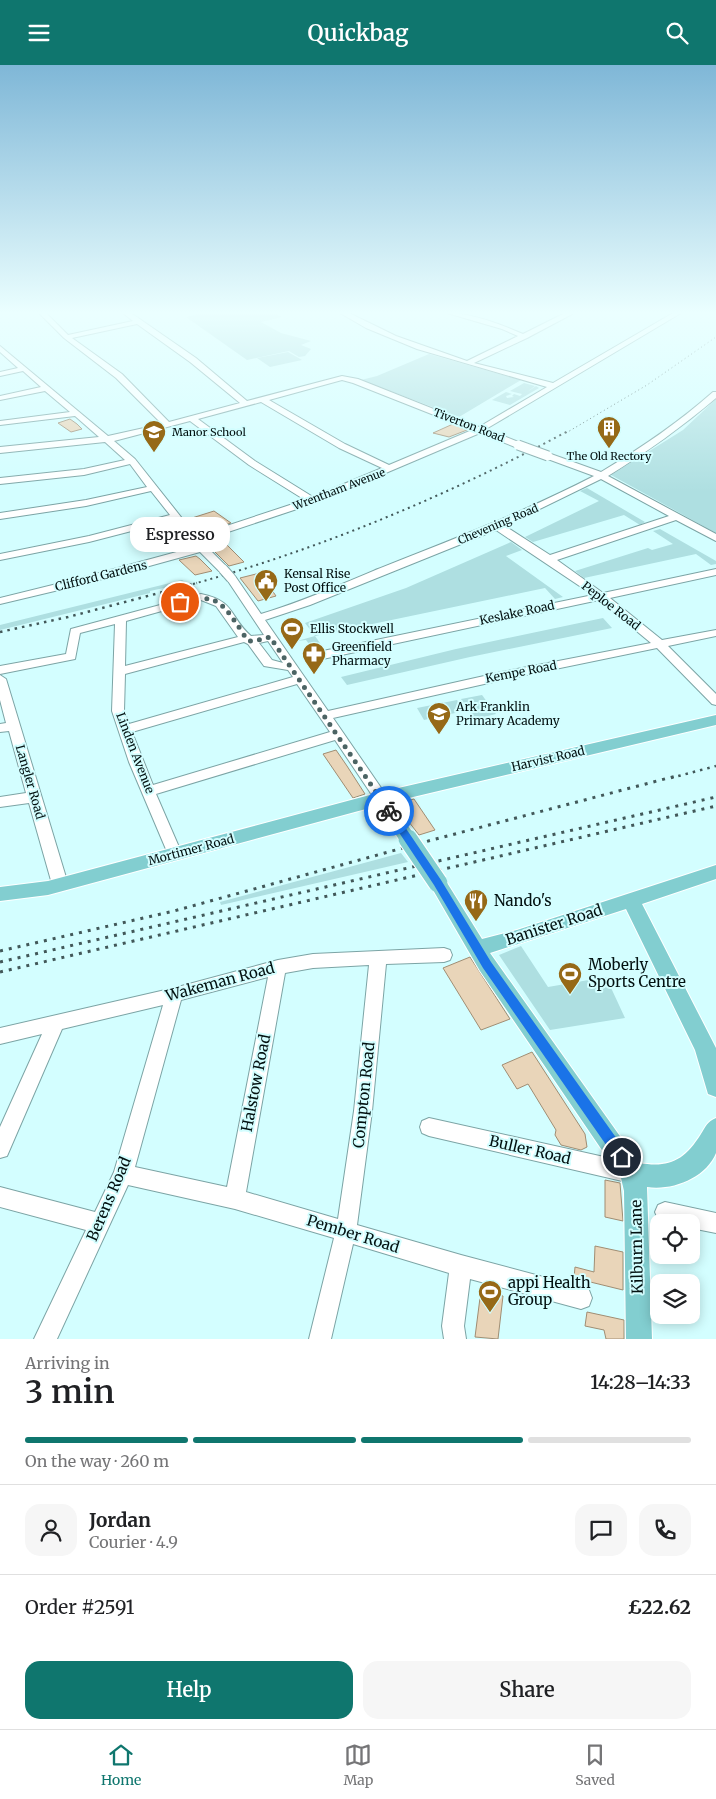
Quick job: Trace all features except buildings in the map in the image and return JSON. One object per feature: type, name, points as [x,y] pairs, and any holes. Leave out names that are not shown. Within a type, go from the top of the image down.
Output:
[{"type":"main road","name":"Harvist Road","points":[[381,799],[716,720]]},
{"type":"main road","points":[[381,799],[438,883],[477,949],[632,1173],[667,1176],[681,1171],[708,1145],[716,1129]]},
{"type":"main road","name":"Mortimer Road","points":[[0,894],[60,884],[381,799]]},
{"type":"main road","points":[[716,872],[631,901],[705,1047],[710,1059],[716,1087]]},
{"type":"main road","name":"Banister Road","points":[[477,949],[631,901]]},
{"type":"main road","name":"Kilburn Lane","points":[[632,1173],[636,1191],[639,1339]]},
{"type":"street","points":[[26,372],[132,461],[175,517],[233,580],[270,637],[339,734],[381,799]]},
{"type":"street","points":[[114,372],[168,424]]},
{"type":"street","points":[[209,372],[245,403]]},
{"type":"street","points":[[502,372],[554,387]]},
{"type":"street","name":"Wrentham Avenue","points":[[198,544],[312,501],[481,429],[578,372]]},
{"type":"street","name":"Tiverton Road","points":[[261,399],[337,378],[355,381],[600,475],[716,538]]},
{"type":"street","points":[[0,398],[46,389]]},
{"type":"street","name":"Chevening Road","points":[[259,618],[414,559],[559,498],[678,428],[716,394]]},
{"type":"street","points":[[0,450],[118,438],[261,399],[342,446],[390,469]]},
{"type":"street","points":[[0,423],[74,414]]},
{"type":"street","points":[[191,418],[252,463],[312,501]]},
{"type":"street","points":[[0,481],[84,472],[132,461]]},
{"type":"street","points":[[0,516],[86,503],[153,488]]},
{"type":"street","points":[[0,557],[89,539],[175,517]]},
{"type":"street","points":[[548,559],[677,517]]},
{"type":"street","name":"Peploe Road","points":[[496,525],[548,559],[599,596],[658,643],[716,701]]},
{"type":"street","name":"Clifford Gardens","points":[[0,601],[80,583],[198,544]]},
{"type":"street","name":"Keslake Road","points":[[318,656],[716,572]]},
{"type":"street","points":[[0,671],[71,656],[75,631],[196,598],[208,597],[222,605],[268,663],[285,667],[291,666]]},
{"type":"street","name":"Linden Avenue","points":[[118,619],[121,622],[122,635],[117,704],[124,729],[175,854]]},
{"type":"street","name":"Kempe Road","points":[[326,716],[436,690],[658,643],[716,633]]},
{"type":"street","points":[[118,672],[249,640],[270,637]]},
{"type":"street","name":"Langler Road","points":[[0,679],[7,727],[34,797],[60,884]]},
{"type":"street","points":[[124,729],[300,679]]},
{"type":"street","points":[[149,791],[339,734]]},
{"type":"street","points":[[0,802],[34,797]]},
{"type":"street","name":"Wakeman Road","points":[[0,1036],[174,995],[278,967],[312,961],[444,955]]},
{"type":"street","name":"Compton Road","points":[[320,1339],[346,1232],[364,1111],[378,958]]},
{"type":"street","name":"Halstow Road","points":[[234,1199],[278,967]]},
{"type":"street","name":"Berens Road","points":[[45,1339],[123,1174],[174,995]]},
{"type":"street","points":[[0,1149],[29,1089],[56,1023]]},
{"type":"street","name":"Buller Road","points":[[429,1127],[632,1173]]},
{"type":"street","name":"Pember Road","points":[[123,1174],[234,1199],[461,1266],[581,1298]]},
{"type":"street","points":[[0,1197],[99,1223]]},
{"type":"street","points":[[665,1212],[716,1223]]},
{"type":"street","points":[[454,1339],[453,1326],[461,1266]]},
{"type":"shaded area","points":[[385,372],[494,372],[521,380],[459,417],[361,380]]},
{"type":"shaded area","points":[[524,383],[535,386],[527,392],[536,386],[539,388],[510,405],[492,400],[506,392],[512,394],[506,396],[507,398],[514,397],[512,396],[514,394],[520,396],[522,394],[510,391]]},
{"type":"shaded area","points":[[716,399],[716,533],[611,475],[683,430]]},
{"type":"shaded area","points":[[587,488],[645,522],[640,525],[624,515],[533,542],[525,537],[599,501],[580,491]]},
{"type":"shaded area","points":[[660,529],[716,561],[716,564],[711,565],[696,554],[584,578],[575,571],[648,548],[652,550],[673,544],[653,531]]},
{"type":"shaded area","points":[[511,542],[522,550],[506,556],[563,597],[555,599],[545,588],[315,636],[305,623],[406,588]]},
{"type":"shaded area","points":[[182,580],[187,583],[0,630],[0,625]]},
{"type":"shaded area","points":[[603,618],[612,628],[470,657],[347,685],[341,677],[456,649]]},
{"type":"shaded area","points":[[315,636],[324,649],[314,651],[310,646],[304,648],[309,644],[306,640],[297,641]]},
{"type":"shaded area","points":[[482,695],[496,714],[475,719],[461,699]]},
{"type":"shaded area","points":[[457,700],[464,711],[424,720],[417,708]]},
{"type":"shaded area","points":[[401,853],[408,862],[221,905],[220,902]]},
{"type":"shaded area","name":"Moberly Sports Centre","points":[[521,946],[548,987],[606,977],[625,1018],[550,1030],[499,955]]},
{"type":"railway","points":[[566,433],[665,372]]},
{"type":"railway","points":[[193,584],[290,554],[385,518],[477,477],[568,431]]},
{"type":"railway","points":[[0,632],[68,617],[197,583]]},
{"type":"railway","points":[[671,778],[716,766]]},
{"type":"railway","points":[[0,951],[174,911],[432,840],[676,776]]},
{"type":"railway","points":[[0,962],[716,797]]},
{"type":"railway","points":[[0,972],[716,806]]},
{"type":"way so far","points":[[180,602],[201,597],[212,598],[222,605],[246,639],[252,641],[270,637],[339,734],[389,811]]},
{"type":"place","name":"The Old Rectory","points":[[609,449]]},
{"type":"place","name":"Manor School","points":[[154,453]]},
{"type":"place","name":"Espresso","points":[[180,602]]},
{"type":"place","name":"Kensal Rise Post Office","points":[[266,602]]},
{"type":"place","name":"Ellis Stockwell","points":[[292,650]]},
{"type":"place","name":"Greenfield Pharmacy","points":[[314,675]]},
{"type":"place","name":"Ark Franklin Primary Academy","points":[[439,735]]},
{"type":"place","name":"Nando's","points":[[476,922]]},
{"type":"place","name":"Moberly Sports Centre","points":[[570,995]]},
{"type":"place","name":"appi Health Group","points":[[490,1313]]},
{"type":"route","points":[[389,811],[438,883],[487,965],[622,1157]]}]
